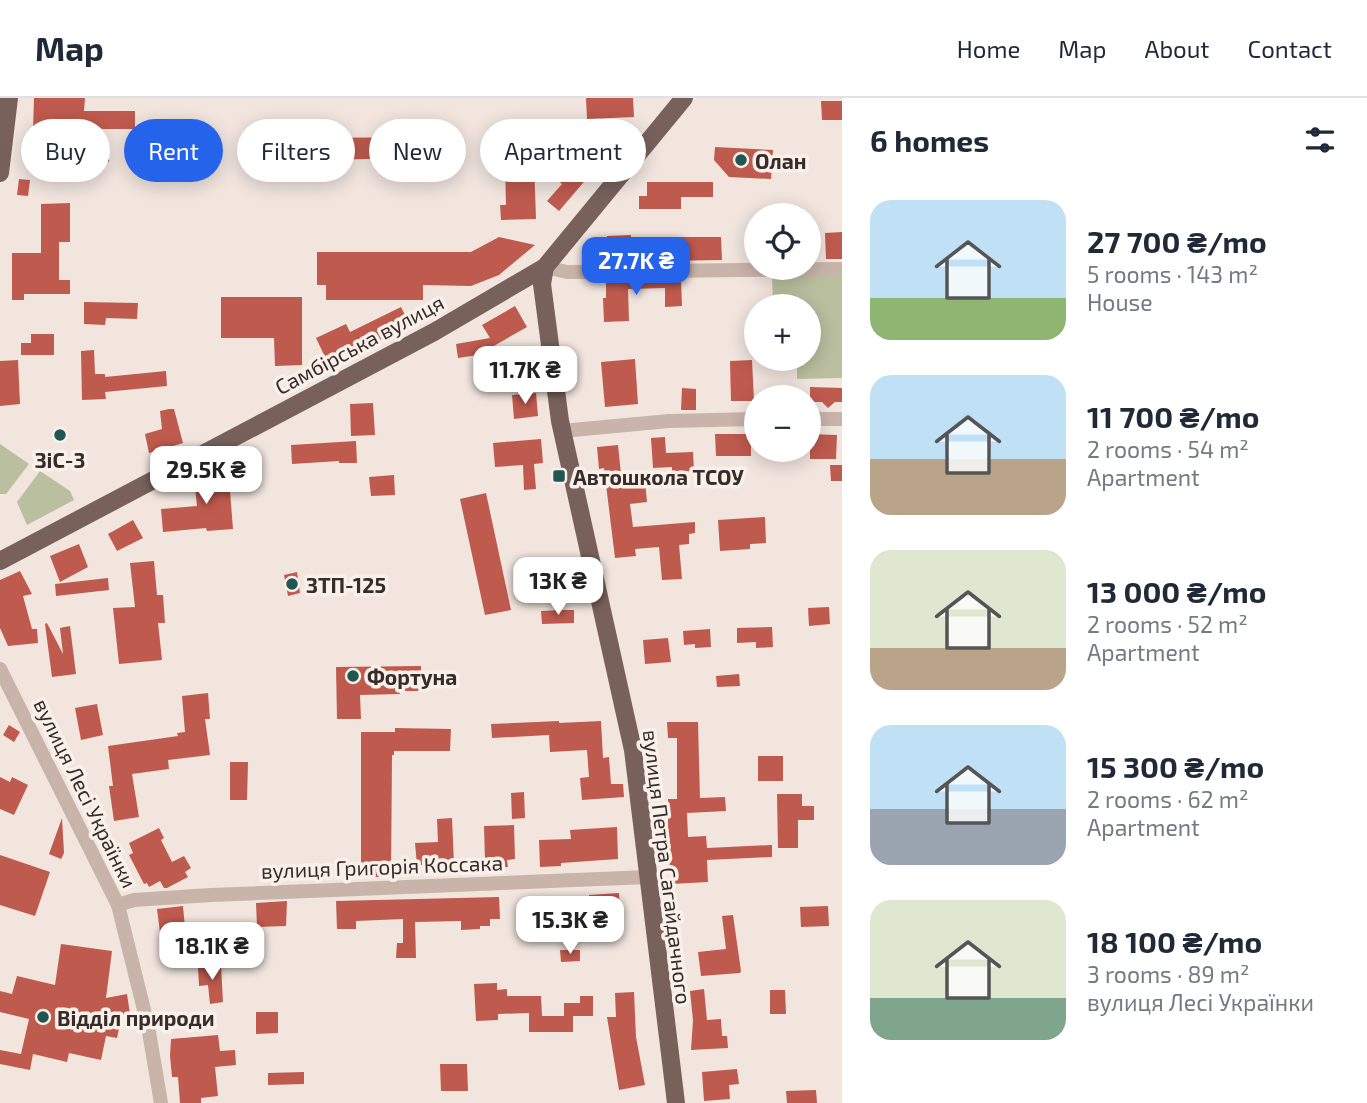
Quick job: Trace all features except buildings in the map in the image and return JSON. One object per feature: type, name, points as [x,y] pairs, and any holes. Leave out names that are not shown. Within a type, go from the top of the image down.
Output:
[{"type":"main road","points":[[0,173],[9,98]]},
{"type":"main road","name":"Самбірська вулиця","points":[[0,561],[433,332],[545,267],[684,98]]},
{"type":"main road","name":"вулиця Петра Сагайдачного","points":[[545,267],[542,284],[562,431],[633,750],[676,1103]]},
{"type":"street","points":[[545,267],[567,272],[842,269]]},
{"type":"street","points":[[562,431],[669,421],[744,419]]},
{"type":"street","points":[[821,419],[842,419]]},
{"type":"street","name":"вулиця Лесі Українки","points":[[0,669],[118,905],[148,1026],[161,1103]]},
{"type":"street","name":"вулиця Григорія Коссака","points":[[118,905],[134,900],[203,895],[648,877]]},
{"type":"green space","points":[[821,273],[842,273],[842,378],[797,379],[797,371],[821,371],[821,294],[773,294],[772,280],[821,280]]},
{"type":"green space","points":[[0,444],[29,464],[6,494],[0,494]]},
{"type":"green space","points":[[40,471],[70,491],[74,500],[27,525],[17,502]]},
{"type":"place","name":"Олан","points":[[741,160]]},
{"type":"place","name":"ЗіС-3","points":[[60,435]]},
{"type":"place","name":"Автошкола ТСОУ","points":[[559,476]]},
{"type":"place","name":"ЗТП-125","points":[[292,584]]},
{"type":"place","name":"Фортуна","points":[[353,676]]},
{"type":"place","name":"Відділ природи","points":[[43,1017]]}]
